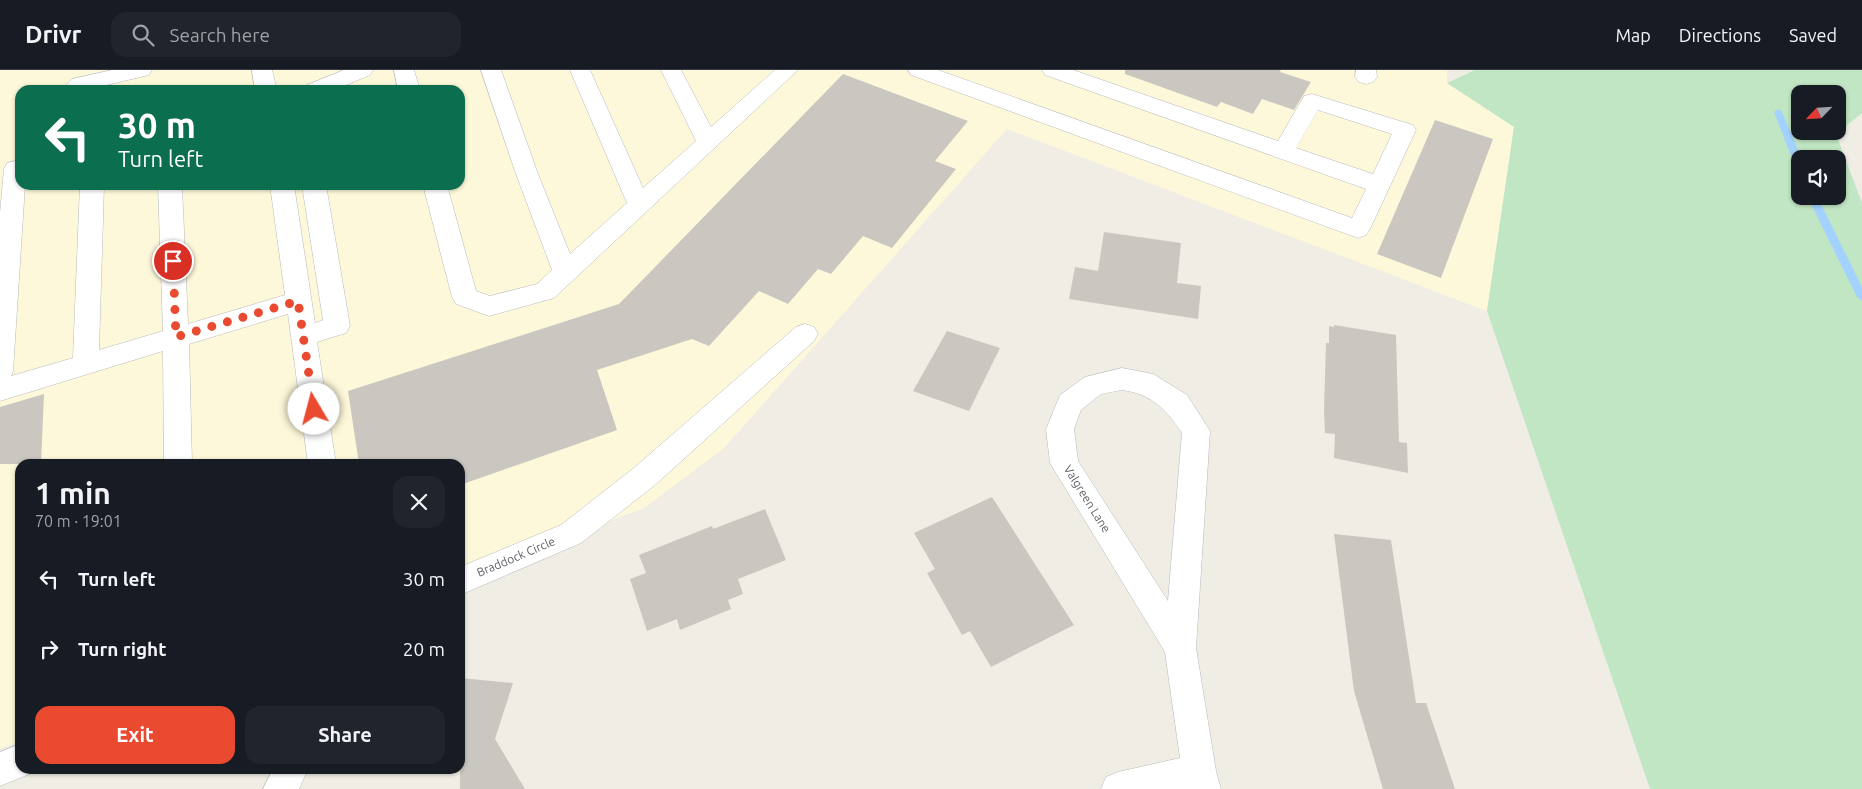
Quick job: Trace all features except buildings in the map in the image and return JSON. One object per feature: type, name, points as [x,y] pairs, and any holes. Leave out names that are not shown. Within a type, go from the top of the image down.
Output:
[{"type":"street","points":[[78,85],[142,70]]},
{"type":"street","points":[[262,70],[265,85]]},
{"type":"street","points":[[327,85],[363,70]]},
{"type":"street","points":[[404,70],[408,85]]},
{"type":"street","points":[[491,70],[527,174],[565,273]]},
{"type":"street","points":[[580,70],[639,205]]},
{"type":"street","points":[[671,70],[708,142]]},
{"type":"street","points":[[436,190],[465,297],[489,306],[544,291],[708,142],[761,80],[788,70]]},
{"type":"street","points":[[918,70],[1358,229],[1405,130],[1312,101],[1283,151]]},
{"type":"street","points":[[1052,70],[1379,184]]},
{"type":"street","points":[[0,371],[12,170]]},
{"type":"street","points":[[86,364],[92,190]]},
{"type":"street","points":[[170,190],[176,337],[178,459]]},
{"type":"street","points":[[283,190],[321,459]]},
{"type":"street","points":[[303,336],[337,326],[315,190]]},
{"type":"street","points":[[0,390],[298,301]]},
{"type":"street","name":"Braddock Circle","points":[[465,579],[571,534],[645,476],[805,334]]},
{"type":"street","name":"Valgreen Lane","points":[[1180,648],[1064,463],[1060,429],[1070,403],[1094,385],[1122,379],[1144,382],[1177,403],[1196,431],[1180,648],[1202,780]]},
{"type":"street","points":[[0,769],[15,763]]},
{"type":"street","points":[[280,789],[288,774]]},
{"type":"street","points":[[1118,789],[1202,780]]},
{"type":"shaded area","points":[[0,70],[1447,70],[1447,83],[1514,127],[1487,311],[1007,129],[724,448],[644,508],[465,575],[465,459],[15,459],[15,743],[0,749]]},
{"type":"green space","points":[[1475,70],[1862,70],[1862,113],[1846,126],[1846,85],[1791,85],[1791,140],[1838,140],[1842,150],[1791,150],[1791,205],[1846,205],[1846,161],[1862,203],[1862,789],[1650,789],[1487,311],[1514,127],[1447,83]]},
{"type":"waterway","points":[[1778,112],[1793,150]]},
{"type":"waterway","points":[[1816,205],[1862,297]]},
{"type":"route","points":[[173,261],[176,337],[298,301],[314,409]]}]
